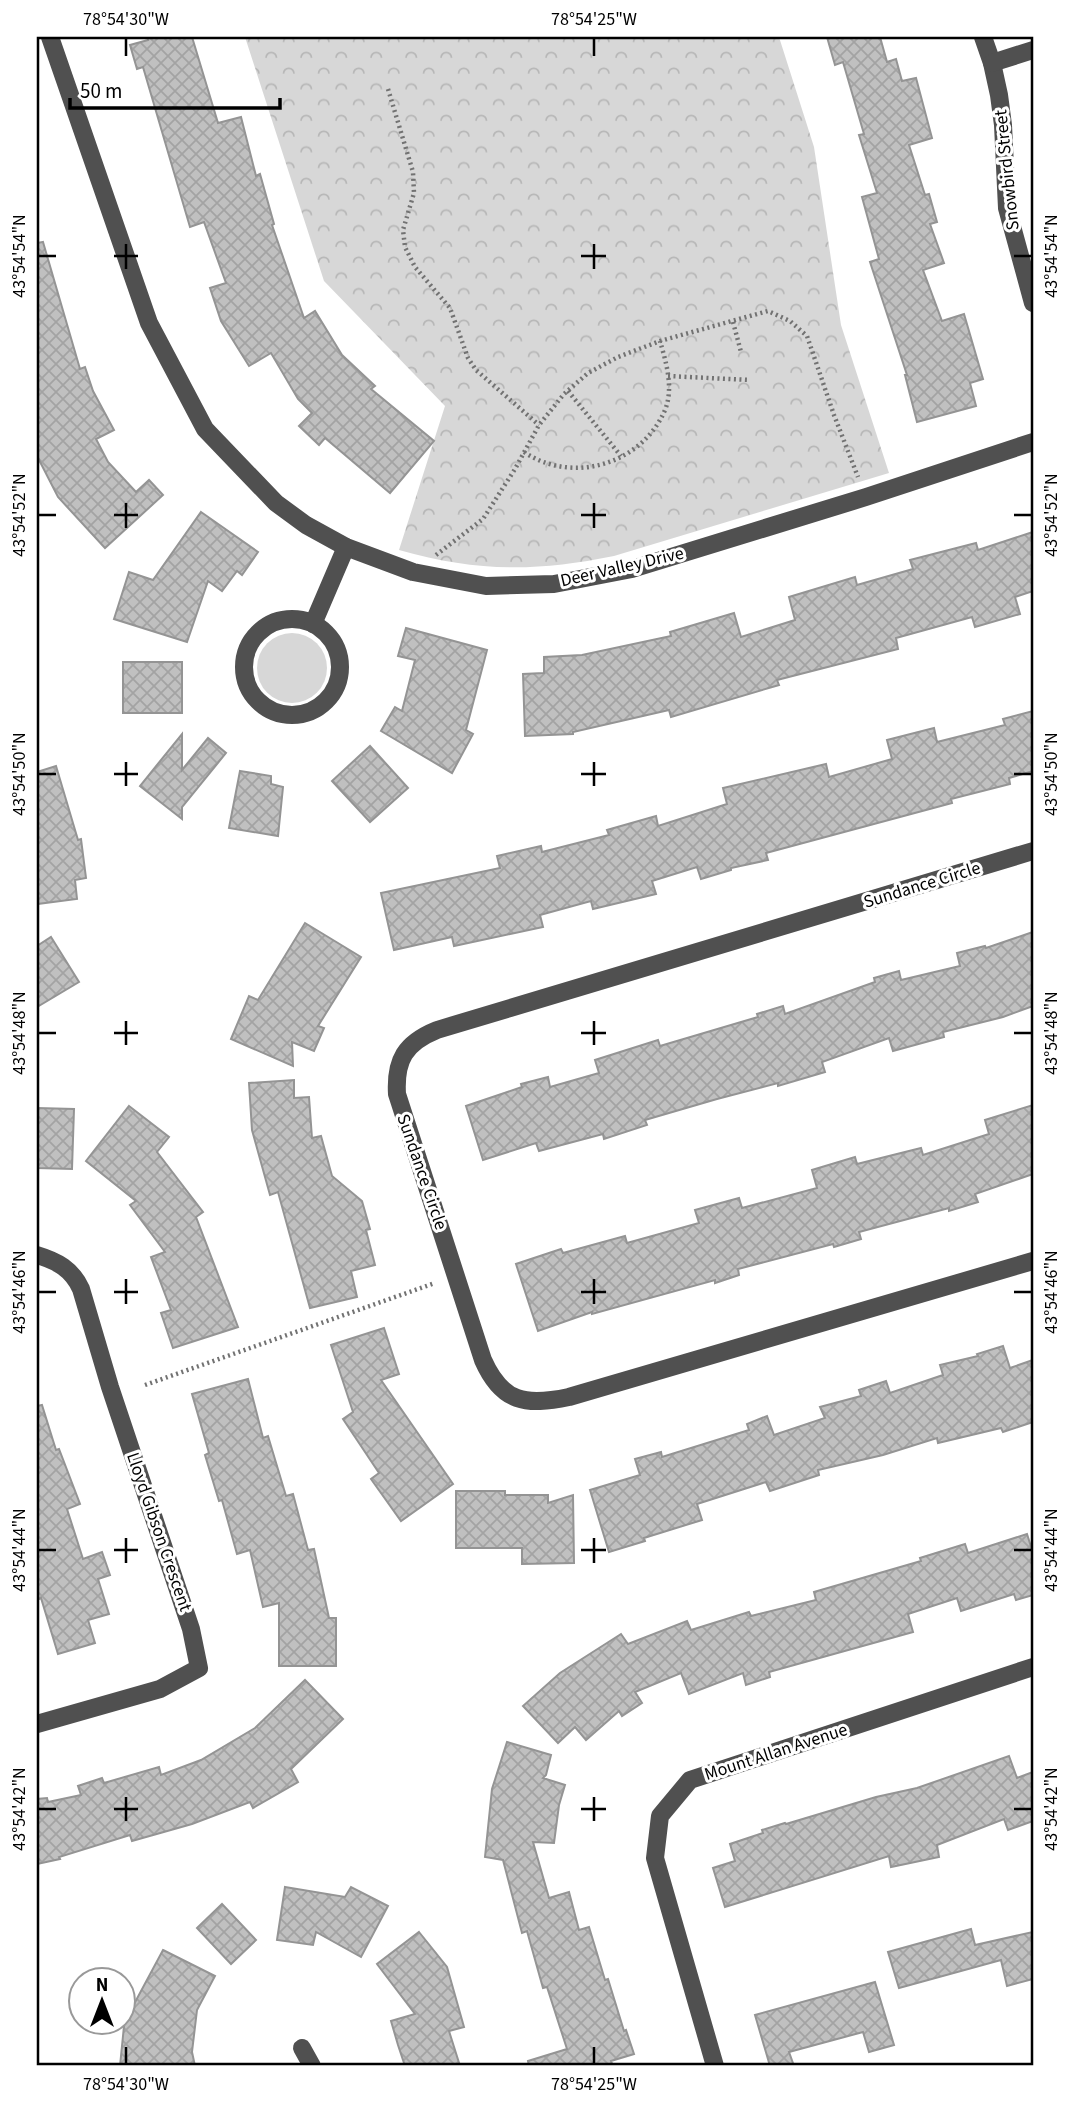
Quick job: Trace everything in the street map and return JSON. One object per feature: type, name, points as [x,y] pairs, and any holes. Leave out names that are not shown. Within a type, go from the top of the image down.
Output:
[{"type":"street","name":"Deer Valley Drive","points":[[50,37],[149,323],[205,429],[276,503],[306,525],[346,547],[413,572],[486,586],[554,584],[632,569],[1033,442]]},
{"type":"street","name":"Snowbird Street","points":[[983,37],[992,63],[1003,125],[1007,208],[1033,303]]},
{"type":"street","points":[[992,63],[1033,50]]},
{"type":"street","points":[[313,624],[346,547]]},
{"type":"street","points":[[298,619],[313,624],[326,632],[340,659],[340,674],[335,689],[326,701],[314,710],[299,715],[269,709],[257,699],[248,686],[244,670],[246,653],[253,638],[265,627],[281,620],[298,619]]},
{"type":"street","name":"Sundance Circle","points":[[1033,851],[437,1030],[412,1043],[402,1057],[396,1075],[397,1094],[483,1360],[490,1375],[517,1400],[531,1402],[569,1397],[1033,1261]]},
{"type":"street","name":"Lloyd Gibson Crescent","points":[[37,1255],[66,1267],[77,1278],[110,1387],[191,1629],[198,1668],[160,1689],[37,1724]]},
{"type":"street","name":"Mount Allan Avenue","points":[[715,2066],[655,1858],[660,1816],[691,1780],[1033,1667]]},
{"type":"street","points":[[302,2048],[312,2066]]},
{"type":"path","points":[[388,89],[413,172],[414,193],[403,230],[405,247],[415,267],[450,308],[468,358],[476,370],[539,425]]},
{"type":"path","points":[[413,572],[483,519],[539,425],[568,391],[588,373],[618,357],[660,341],[768,311],[790,321],[807,336],[866,497]]},
{"type":"path","points":[[733,322],[741,352]]},
{"type":"path","points":[[524,452],[552,466],[597,467],[639,445],[666,408],[668,366],[660,341]]},
{"type":"path","points":[[668,376],[750,380]]},
{"type":"path","points":[[568,391],[621,456]]},
{"type":"path","points":[[145,1385],[457,1275]]},
{"type":"green space","points":[[245,37],[779,37],[814,147],[841,325],[889,473],[614,556],[585,561],[532,567],[480,566],[399,550],[445,406],[324,281]]},
{"type":"green space","points":[[292,633],[317,643],[327,668],[317,693],[292,703],[267,693],[257,668],[267,643]]},
{"type":"building","points":[[147,37],[192,37],[218,123],[241,117],[256,176],[260,174],[274,224],[272,225],[304,318],[315,311],[342,355],[375,386],[371,389],[434,441],[390,493],[325,438],[319,445],[299,426],[312,413],[298,399],[271,353],[249,366],[221,321],[210,288],[226,283],[204,222],[190,227],[143,67],[137,69],[130,45],[148,40]]},
{"type":"building","points":[[827,37],[880,37],[887,62],[896,59],[902,81],[916,78],[932,138],[909,145],[925,195],[929,194],[937,222],[930,224],[944,263],[923,270],[942,321],[964,314],[983,379],[970,383],[976,406],[917,422],[907,375],[870,262],[879,259],[862,197],[877,193],[859,135],[864,134],[843,62],[835,65]]},
{"type":"building","points":[[43,242],[80,369],[85,367],[93,391],[114,430],[96,439],[108,462],[136,492],[149,480],[163,495],[105,548],[58,497],[37,456],[37,243]]},
{"type":"building","points":[[201,512],[258,552],[242,575],[237,571],[222,591],[208,581],[187,642],[114,619],[129,572],[153,580]]},
{"type":"building","points":[[1033,532],[1033,591],[1015,597],[1020,614],[975,627],[972,617],[896,638],[898,649],[777,680],[779,685],[671,717],[669,710],[573,734],[525,736],[523,674],[544,673],[544,657],[582,655],[671,636],[670,632],[734,613],[741,637],[795,620],[789,597],[855,577],[857,585],[913,569],[910,560],[976,543],[978,550]]},
{"type":"building","points":[[406,628],[487,650],[466,730],[473,734],[452,773],[381,731],[395,707],[402,711],[415,660],[398,656]]},
{"type":"building","points":[[123,662],[182,662],[182,713],[123,713]]},
{"type":"building","points":[[1033,711],[1033,771],[1009,778],[1010,784],[951,799],[952,803],[766,853],[768,860],[731,868],[701,879],[697,867],[652,881],[656,894],[593,909],[591,901],[540,915],[543,927],[454,946],[452,937],[394,950],[381,893],[500,868],[497,856],[541,846],[542,852],[609,835],[607,830],[656,816],[658,826],[727,804],[723,788],[826,764],[829,777],[892,759],[887,740],[934,728],[937,742],[1005,725],[1003,719]]},
{"type":"building","points":[[182,734],[182,770],[208,738],[226,753],[182,807],[182,819],[140,786]]},
{"type":"building","points":[[370,746],[408,788],[370,822],[332,781]]},
{"type":"building","points":[[56,766],[78,840],[81,839],[86,878],[75,880],[77,899],[37,904],[37,772]]},
{"type":"building","points":[[240,771],[271,776],[271,784],[283,787],[278,836],[229,828]]},
{"type":"building","points":[[305,923],[361,957],[318,1026],[324,1028],[314,1051],[292,1042],[293,1066],[231,1039],[249,996],[258,1000]]},
{"type":"building","points":[[1033,932],[1033,1006],[1003,1017],[943,1032],[944,1037],[893,1051],[889,1038],[822,1062],[825,1072],[645,1120],[647,1125],[604,1139],[603,1134],[539,1151],[536,1143],[483,1160],[466,1106],[522,1087],[521,1084],[548,1077],[550,1087],[599,1073],[595,1060],[658,1040],[660,1046],[758,1017],[757,1014],[783,1006],[785,1014],[875,982],[874,978],[899,971],[901,980],[960,966],[957,953],[985,946],[986,948]]},
{"type":"building","points":[[51,937],[79,982],[37,1007],[37,946]]},
{"type":"building","points":[[294,1080],[294,1098],[309,1097],[312,1138],[321,1136],[332,1176],[362,1201],[370,1229],[366,1230],[375,1265],[351,1271],[357,1297],[310,1308],[278,1192],[270,1195],[252,1130],[249,1083]]},
{"type":"building","points":[[1033,1105],[1033,1174],[975,1194],[978,1202],[859,1232],[861,1239],[738,1269],[739,1275],[715,1283],[715,1280],[592,1312],[538,1331],[516,1264],[561,1249],[563,1253],[625,1236],[627,1243],[699,1223],[695,1210],[739,1198],[742,1208],[817,1188],[812,1170],[855,1157],[857,1164],[921,1148],[923,1155],[989,1134],[985,1120]]},
{"type":"building","points":[[129,1106],[169,1137],[157,1152],[203,1212],[196,1217],[238,1327],[173,1348],[161,1313],[171,1310],[151,1257],[165,1252],[130,1205],[136,1201],[86,1161]]},
{"type":"building","points":[[37,1108],[74,1109],[72,1169],[37,1168]]},
{"type":"building","points":[[384,1328],[399,1374],[381,1380],[453,1484],[401,1521],[371,1479],[379,1473],[343,1419],[353,1412],[331,1345]]},
{"type":"building","points":[[1003,1346],[1010,1368],[1033,1360],[1033,1422],[1003,1432],[1001,1428],[938,1443],[937,1438],[883,1455],[818,1470],[819,1475],[770,1491],[766,1482],[697,1504],[702,1520],[609,1552],[590,1490],[640,1475],[635,1459],[661,1452],[662,1457],[749,1430],[747,1424],[767,1416],[774,1435],[825,1418],[820,1407],[861,1396],[859,1390],[886,1381],[890,1393],[943,1375],[940,1365],[978,1356],[977,1354]]},
{"type":"building","points":[[248,1379],[263,1438],[268,1436],[286,1496],[293,1494],[308,1550],[314,1549],[329,1618],[336,1618],[336,1666],[279,1666],[279,1603],[263,1607],[250,1550],[237,1554],[222,1500],[219,1501],[205,1455],[209,1453],[192,1394]]},
{"type":"building","points":[[42,1405],[56,1450],[59,1449],[80,1504],[67,1509],[83,1559],[102,1552],[110,1575],[98,1579],[109,1614],[88,1620],[95,1643],[58,1654],[41,1598],[37,1600],[37,1406]]},
{"type":"building","points":[[456,1491],[505,1491],[505,1495],[548,1495],[548,1503],[573,1495],[574,1563],[522,1564],[522,1548],[456,1548]]},
{"type":"building","points":[[1027,1534],[1033,1553],[1033,1595],[1016,1600],[1014,1594],[961,1611],[957,1598],[908,1614],[913,1632],[769,1672],[770,1677],[746,1685],[743,1673],[689,1694],[681,1673],[635,1692],[642,1703],[622,1716],[619,1711],[586,1740],[575,1727],[558,1743],[523,1706],[560,1673],[621,1634],[628,1644],[687,1621],[691,1630],[749,1612],[751,1616],[816,1600],[814,1592],[921,1561],[920,1558],[965,1544],[968,1553]]},
{"type":"building","points":[[305,1680],[343,1719],[291,1769],[298,1782],[253,1808],[250,1802],[192,1824],[132,1841],[130,1835],[37,1864],[37,1799],[47,1798],[48,1802],[81,1795],[78,1786],[102,1778],[104,1783],[159,1767],[161,1775],[201,1760],[255,1728]]},
{"type":"building","points":[[507,1742],[551,1755],[543,1778],[565,1785],[559,1805],[554,1843],[533,1842],[549,1898],[569,1892],[579,1930],[589,1927],[605,1980],[608,1979],[634,2054],[611,2061],[613,2066],[529,2066],[528,2061],[567,2049],[547,1987],[543,1988],[527,1931],[522,1933],[503,1860],[485,1857],[492,1789]]},
{"type":"building","points":[[1009,1756],[1017,1778],[1033,1772],[1033,1821],[1008,1830],[1004,1819],[937,1845],[939,1857],[891,1867],[889,1856],[725,1907],[713,1868],[735,1861],[730,1844],[763,1833],[762,1830],[917,1788]]},
{"type":"building","points":[[285,1887],[345,1897],[351,1887],[388,1906],[361,1957],[316,1932],[313,1945],[277,1940]]},
{"type":"building","points":[[222,1904],[256,1940],[231,1964],[197,1928]]},
{"type":"building","points":[[971,1929],[975,1945],[1033,1932],[1033,1979],[1007,1986],[1001,1960],[899,1988],[888,1952]]},
{"type":"building","points":[[419,1932],[447,1967],[464,2027],[449,2031],[460,2066],[405,2066],[398,2045],[391,2021],[415,2014],[377,1964]]},
{"type":"building","points":[[163,1950],[215,1976],[197,2010],[192,2052],[195,2066],[120,2066],[123,2036],[136,2036],[136,2000]]},
{"type":"building","points":[[875,1982],[894,2045],[869,2052],[863,2032],[789,2052],[794,2066],[770,2066],[755,2015]]}]
